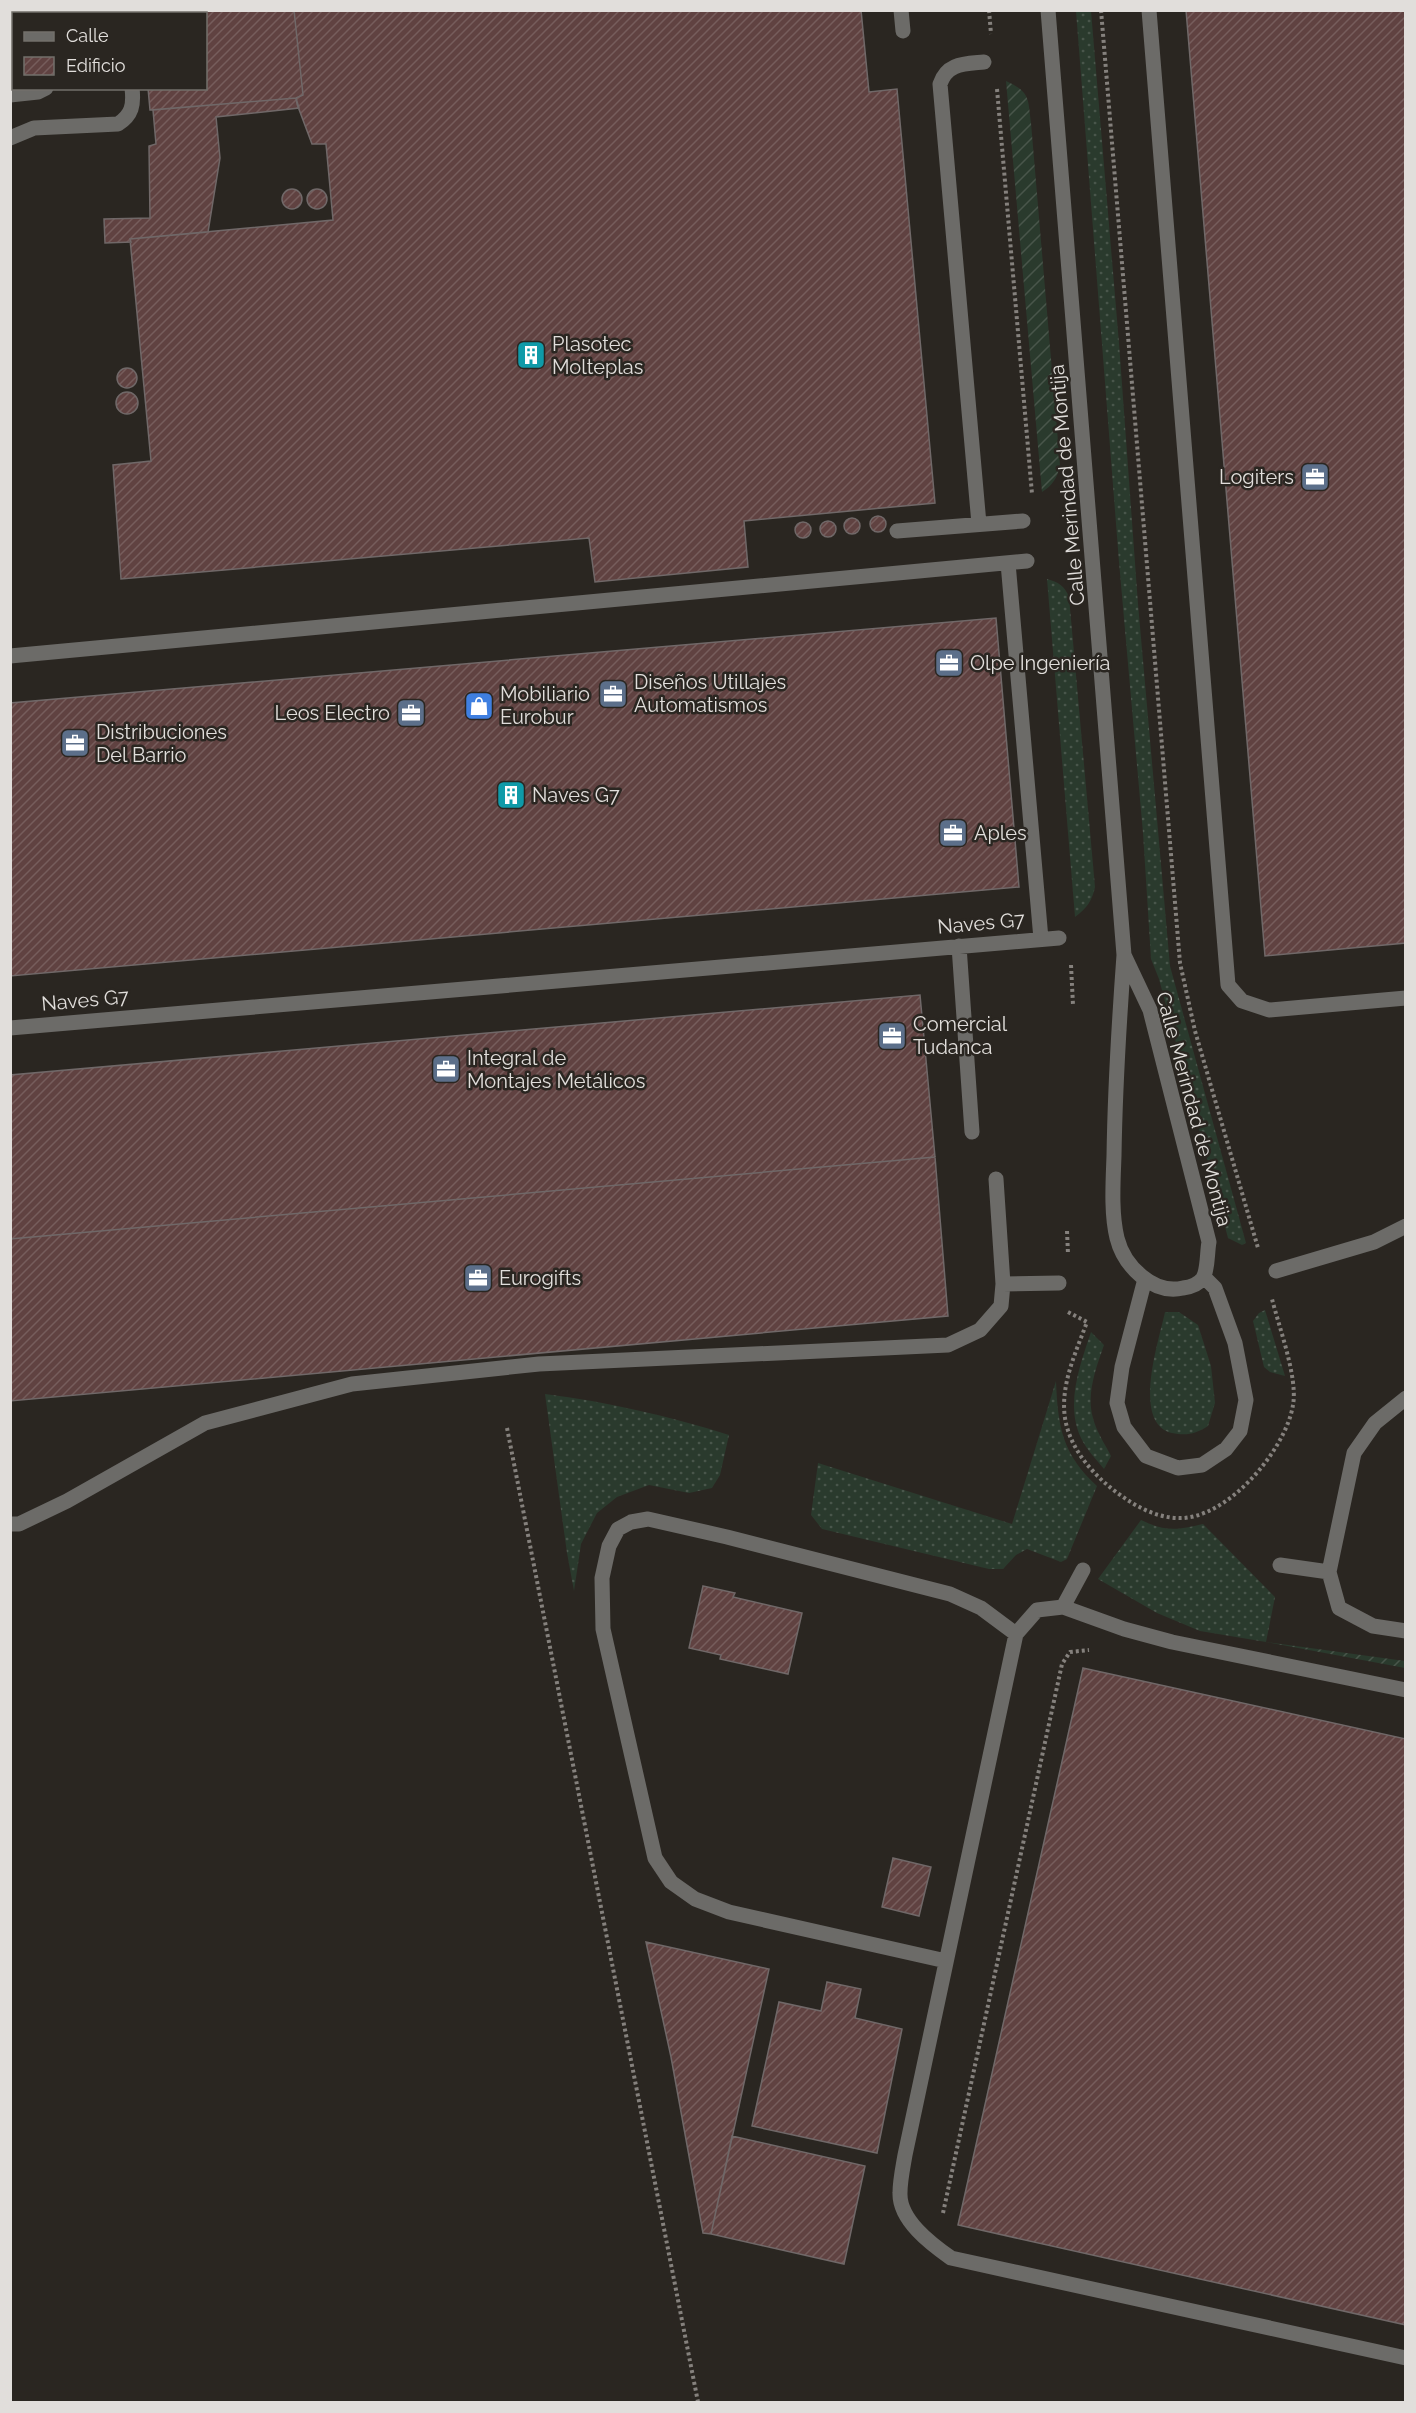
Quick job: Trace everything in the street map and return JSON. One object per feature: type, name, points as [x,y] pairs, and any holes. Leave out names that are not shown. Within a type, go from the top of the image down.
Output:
[{"type":"street","points":[[901,10],[903,31]]},
{"type":"street","name":"Calle Merindad de Montija","points":[[1048,10],[1124,956],[1115,1080],[1114,1205],[1117,1238],[1123,1254],[1145,1279],[1174,1290],[1195,1286],[1204,1277],[1209,1242],[1150,1010],[1124,956]]},
{"type":"street","points":[[1149,10],[1228,985],[1242,1001],[1269,1010],[1406,998]]},
{"type":"street","points":[[979,524],[940,84],[944,74],[956,65],[984,62]]},
{"type":"street","points":[[10,95],[42,90]]},
{"type":"street","points":[[10,138],[34,128],[118,124],[128,117],[134,102],[132,90]]},
{"type":"street","points":[[897,531],[1023,521]]},
{"type":"street","points":[[10,656],[1027,561]]},
{"type":"street","points":[[1008,563],[1041,939]]},
{"type":"street","name":"Naves G7","points":[[10,1028],[1059,938]]},
{"type":"street","points":[[959,946],[972,1132]]},
{"type":"street","points":[[10,1524],[19,1524],[67,1501],[206,1423],[352,1384],[539,1364],[948,1346],[980,1330],[1001,1306],[1003,1284],[996,1179]]},
{"type":"street","points":[[1276,1271],[1374,1242],[1406,1226]]},
{"type":"street","points":[[1145,1279],[1122,1367],[1117,1402],[1124,1427],[1146,1456],[1178,1468],[1202,1465],[1226,1449],[1240,1431],[1246,1400],[1231,1332],[1215,1288],[1204,1277]]},
{"type":"street","points":[[1003,1284],[1059,1283]]},
{"type":"street","points":[[1406,1398],[1375,1423],[1354,1453],[1329,1572],[1339,1608],[1373,1626],[1406,1631]]},
{"type":"street","points":[[946,1961],[729,1912],[695,1899],[671,1882],[655,1858],[603,1629],[602,1578],[609,1546],[618,1529],[631,1522],[648,1519],[951,1594],[981,1608],[1016,1634]]},
{"type":"street","points":[[1280,1565],[1329,1572]]},
{"type":"street","points":[[1063,1607],[1083,1570]]},
{"type":"street","points":[[1406,1690],[1172,1642],[1124,1629],[1063,1607],[1037,1610],[1016,1634],[905,2155],[899,2196],[910,2222],[930,2243],[951,2258],[1406,2358]]},
{"type":"path","points":[[1101,10],[1180,963],[1195,1031],[1259,1252]]},
{"type":"path","points":[[1067,1231],[1069,1263]]},
{"type":"path","points":[[1068,1303],[1067,1312],[1087,1322],[1071,1365],[1066,1388],[1065,1418],[1072,1442],[1094,1473],[1123,1497],[1160,1516],[1179,1519],[1202,1515],[1253,1479],[1288,1427],[1294,1404],[1292,1380],[1271,1296]]},
{"type":"path","points":[[507,1428],[698,2403]]},
{"type":"path","points":[[941,2220],[1062,1664],[1070,1652],[1085,1649],[1097,1652]]},
{"type":"green space","points":[[1076,11],[1091,11],[1138,604],[1170,966],[1246,1243],[1242,1245],[1228,1238],[1159,979],[1151,959],[1143,833],[1119,562]]},
{"type":"green space","points":[[1006,81],[1024,93],[1031,123],[1060,465],[1054,481],[1042,492]]},
{"type":"green space","points":[[1047,579],[1061,585],[1069,597],[1095,887],[1088,904],[1075,917]]},
{"type":"green space","points":[[1265,1310],[1285,1376],[1270,1372],[1264,1367],[1253,1321],[1259,1313]]},
{"type":"green space","points":[[1165,1312],[1179,1312],[1198,1325],[1211,1366],[1215,1403],[1208,1426],[1191,1434],[1172,1433],[1160,1426],[1153,1414],[1150,1398],[1151,1380]]},
{"type":"green space","points":[[1091,1332],[1104,1345],[1091,1390],[1091,1409],[1098,1433],[1111,1456],[1104,1469],[1083,1442],[1076,1425],[1074,1412],[1076,1385]]},
{"type":"green space","points":[[1056,1381],[1058,1412],[1064,1439],[1076,1463],[1097,1486],[1067,1559],[1061,1562],[1027,1549],[1016,1555],[1003,1569],[989,1569],[822,1529],[811,1515],[818,1463],[1012,1524]]},
{"type":"green space","points":[[545,1394],[638,1410],[729,1435],[720,1475],[712,1488],[689,1493],[649,1485],[617,1497],[597,1513],[581,1544],[574,1591],[567,1553]]},
{"type":"green space","points":[[1141,1520],[1158,1527],[1172,1529],[1203,1524],[1275,1597],[1266,1642],[1200,1631],[1157,1613],[1098,1579]]},
{"type":"green space","points":[[1266,1642],[1405,1661],[1405,1668]]},
{"type":"building","points":[[10,10],[32,10],[32,12],[12,12],[12,68],[10,68]]},
{"type":"building","points":[[139,10],[294,10],[303,95],[296,98],[150,110],[148,90],[207,90],[207,12],[140,12]]},
{"type":"building","name":"Plasotec Molteplas","points":[[294,10],[861,10],[869,92],[897,89],[935,503],[744,521],[748,567],[595,582],[589,538],[121,579],[113,465],[151,461],[130,239],[333,220],[326,144],[312,144],[297,104],[296,98],[303,95]]},
{"type":"building","name":"Logiters","points":[[1186,10],[1406,10],[1406,943],[1265,956]]},
{"type":"building","points":[[296,98],[299,108],[216,117],[220,158],[208,232],[105,243],[104,219],[150,218],[149,146],[156,144],[153,110]]},
{"type":"building","points":[[292,189],[299,192],[302,199],[299,206],[292,209],[285,206],[282,199],[285,192]]},
{"type":"building","points":[[313,189],[321,189],[327,195],[327,203],[321,209],[313,209],[307,203],[307,195]]},
{"type":"building","points":[[123,368],[131,368],[137,374],[137,382],[131,388],[123,388],[117,382],[117,374]]},
{"type":"building","points":[[127,392],[135,395],[138,403],[135,411],[127,414],[119,411],[116,403],[119,395]]},
{"type":"building","points":[[875,516],[881,516],[886,524],[884,530],[875,532],[870,527],[870,521]]},
{"type":"building","points":[[849,518],[855,518],[860,526],[858,532],[849,534],[844,529],[844,523]]},
{"type":"building","points":[[825,521],[831,521],[836,529],[834,535],[825,537],[820,532],[820,526]]},
{"type":"building","points":[[800,522],[806,522],[811,530],[809,536],[800,538],[795,533],[795,527]]},
{"type":"building","name":"Naves G7","points":[[996,618],[1019,887],[10,976],[10,703]]},
{"type":"building","points":[[920,995],[935,1157],[10,1239],[10,1075]]},
{"type":"building","name":"Eurogifts","points":[[935,1157],[948,1316],[10,1401],[10,1239]]},
{"type":"building","points":[[703,1586],[735,1593],[733,1597],[802,1613],[788,1674],[720,1659],[721,1655],[689,1648]]},
{"type":"building","points":[[1083,1668],[1406,1739],[1406,2325],[958,2225]]},
{"type":"building","points":[[893,1858],[931,1867],[919,1916],[882,1907]]},
{"type":"building","points":[[646,1942],[769,1969],[711,2234],[703,2233],[671,2057]]},
{"type":"building","points":[[827,1982],[861,1989],[855,2018],[902,2029],[877,2153],[752,2126],[779,2002],[821,2011]]},
{"type":"building","points":[[732,2136],[865,2166],[844,2264],[711,2234]]},
{"type":"place","name":"Plasotec Molteplas","points":[[531,355]]},
{"type":"place","name":"Logiters","points":[[1315,477]]},
{"type":"place","name":"Olpe Ingeniería","points":[[949,663]]},
{"type":"place","name":"Diseños Utillajes Automatismos","points":[[613,694]]},
{"type":"place","name":"Mobiliario Eurobur","points":[[479,706]]},
{"type":"place","name":"Leos Electro","points":[[411,713]]},
{"type":"place","name":"Distribuciones Del Barrio","points":[[75,743]]},
{"type":"place","name":"Naves G7","points":[[511,795]]},
{"type":"place","name":"Aples","points":[[953,833]]},
{"type":"place","name":"Comercial Tudanca","points":[[892,1036]]},
{"type":"place","name":"Integral de Montajes Metálicos","points":[[446,1069]]},
{"type":"place","name":"Eurogifts","points":[[478,1278]]}]
